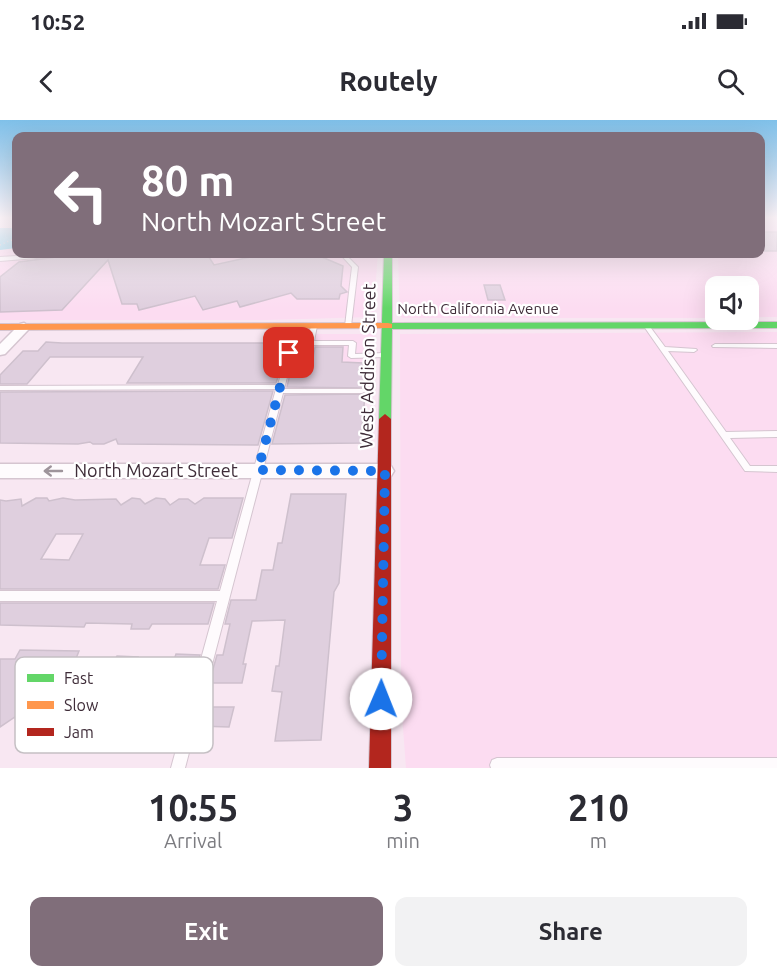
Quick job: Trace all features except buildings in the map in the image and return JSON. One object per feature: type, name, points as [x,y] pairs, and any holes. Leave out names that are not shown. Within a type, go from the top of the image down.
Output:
[{"type":"street","name":"West Addison Street","points":[[380,768],[388,258]]},
{"type":"street","name":"North California Avenue","points":[[0,327],[777,325]]},
{"type":"street","points":[[0,351],[24,327]]},
{"type":"street","name":"North Mozart Street","points":[[0,471],[385,471]]},
{"type":"lane","points":[[348,258],[355,271],[348,326]]},
{"type":"lane","points":[[646,325],[748,469],[777,469]]},
{"type":"lane","points":[[208,657],[297,326]]},
{"type":"lane","points":[[306,359],[314,326]]},
{"type":"lane","points":[[310,343],[353,343],[351,356],[387,355]]},
{"type":"lane","points":[[715,346],[777,346]]},
{"type":"lane","points":[[663,349],[694,350]]},
{"type":"lane","points":[[0,388],[362,391]]},
{"type":"lane","points":[[723,435],[777,435]]},
{"type":"lane","points":[[0,597],[225,596]]},
{"type":"lane","points":[[178,768],[182,753]]},
{"type":"lane","points":[[497,765],[777,765]]},
{"type":"shaded area","points":[[765,247],[777,247],[777,317],[759,317],[759,276],[705,276],[705,318],[403,318],[400,316],[398,258],[765,258]]},
{"type":"shaded area","points":[[12,248],[12,258],[378,258],[373,317],[266,320],[0,320],[0,250]]},
{"type":"shaded area","points":[[777,332],[777,768],[406,768],[401,700],[400,334]]},
{"type":"shaded area","points":[[298,334],[375,334],[371,390],[283,388]]},
{"type":"water","points":[[0,247],[12,247],[12,248],[0,250]]},
{"type":"traffic: fast","points":[[385,419],[388,258]]},
{"type":"traffic: fast","points":[[388,326],[777,325]]},
{"type":"traffic: slow","points":[[0,327],[388,326]]},
{"type":"traffic: jam","points":[[380,768],[385,419]]},
{"type":"route","points":[[289,353],[258,470],[385,471],[381,699]]}]
